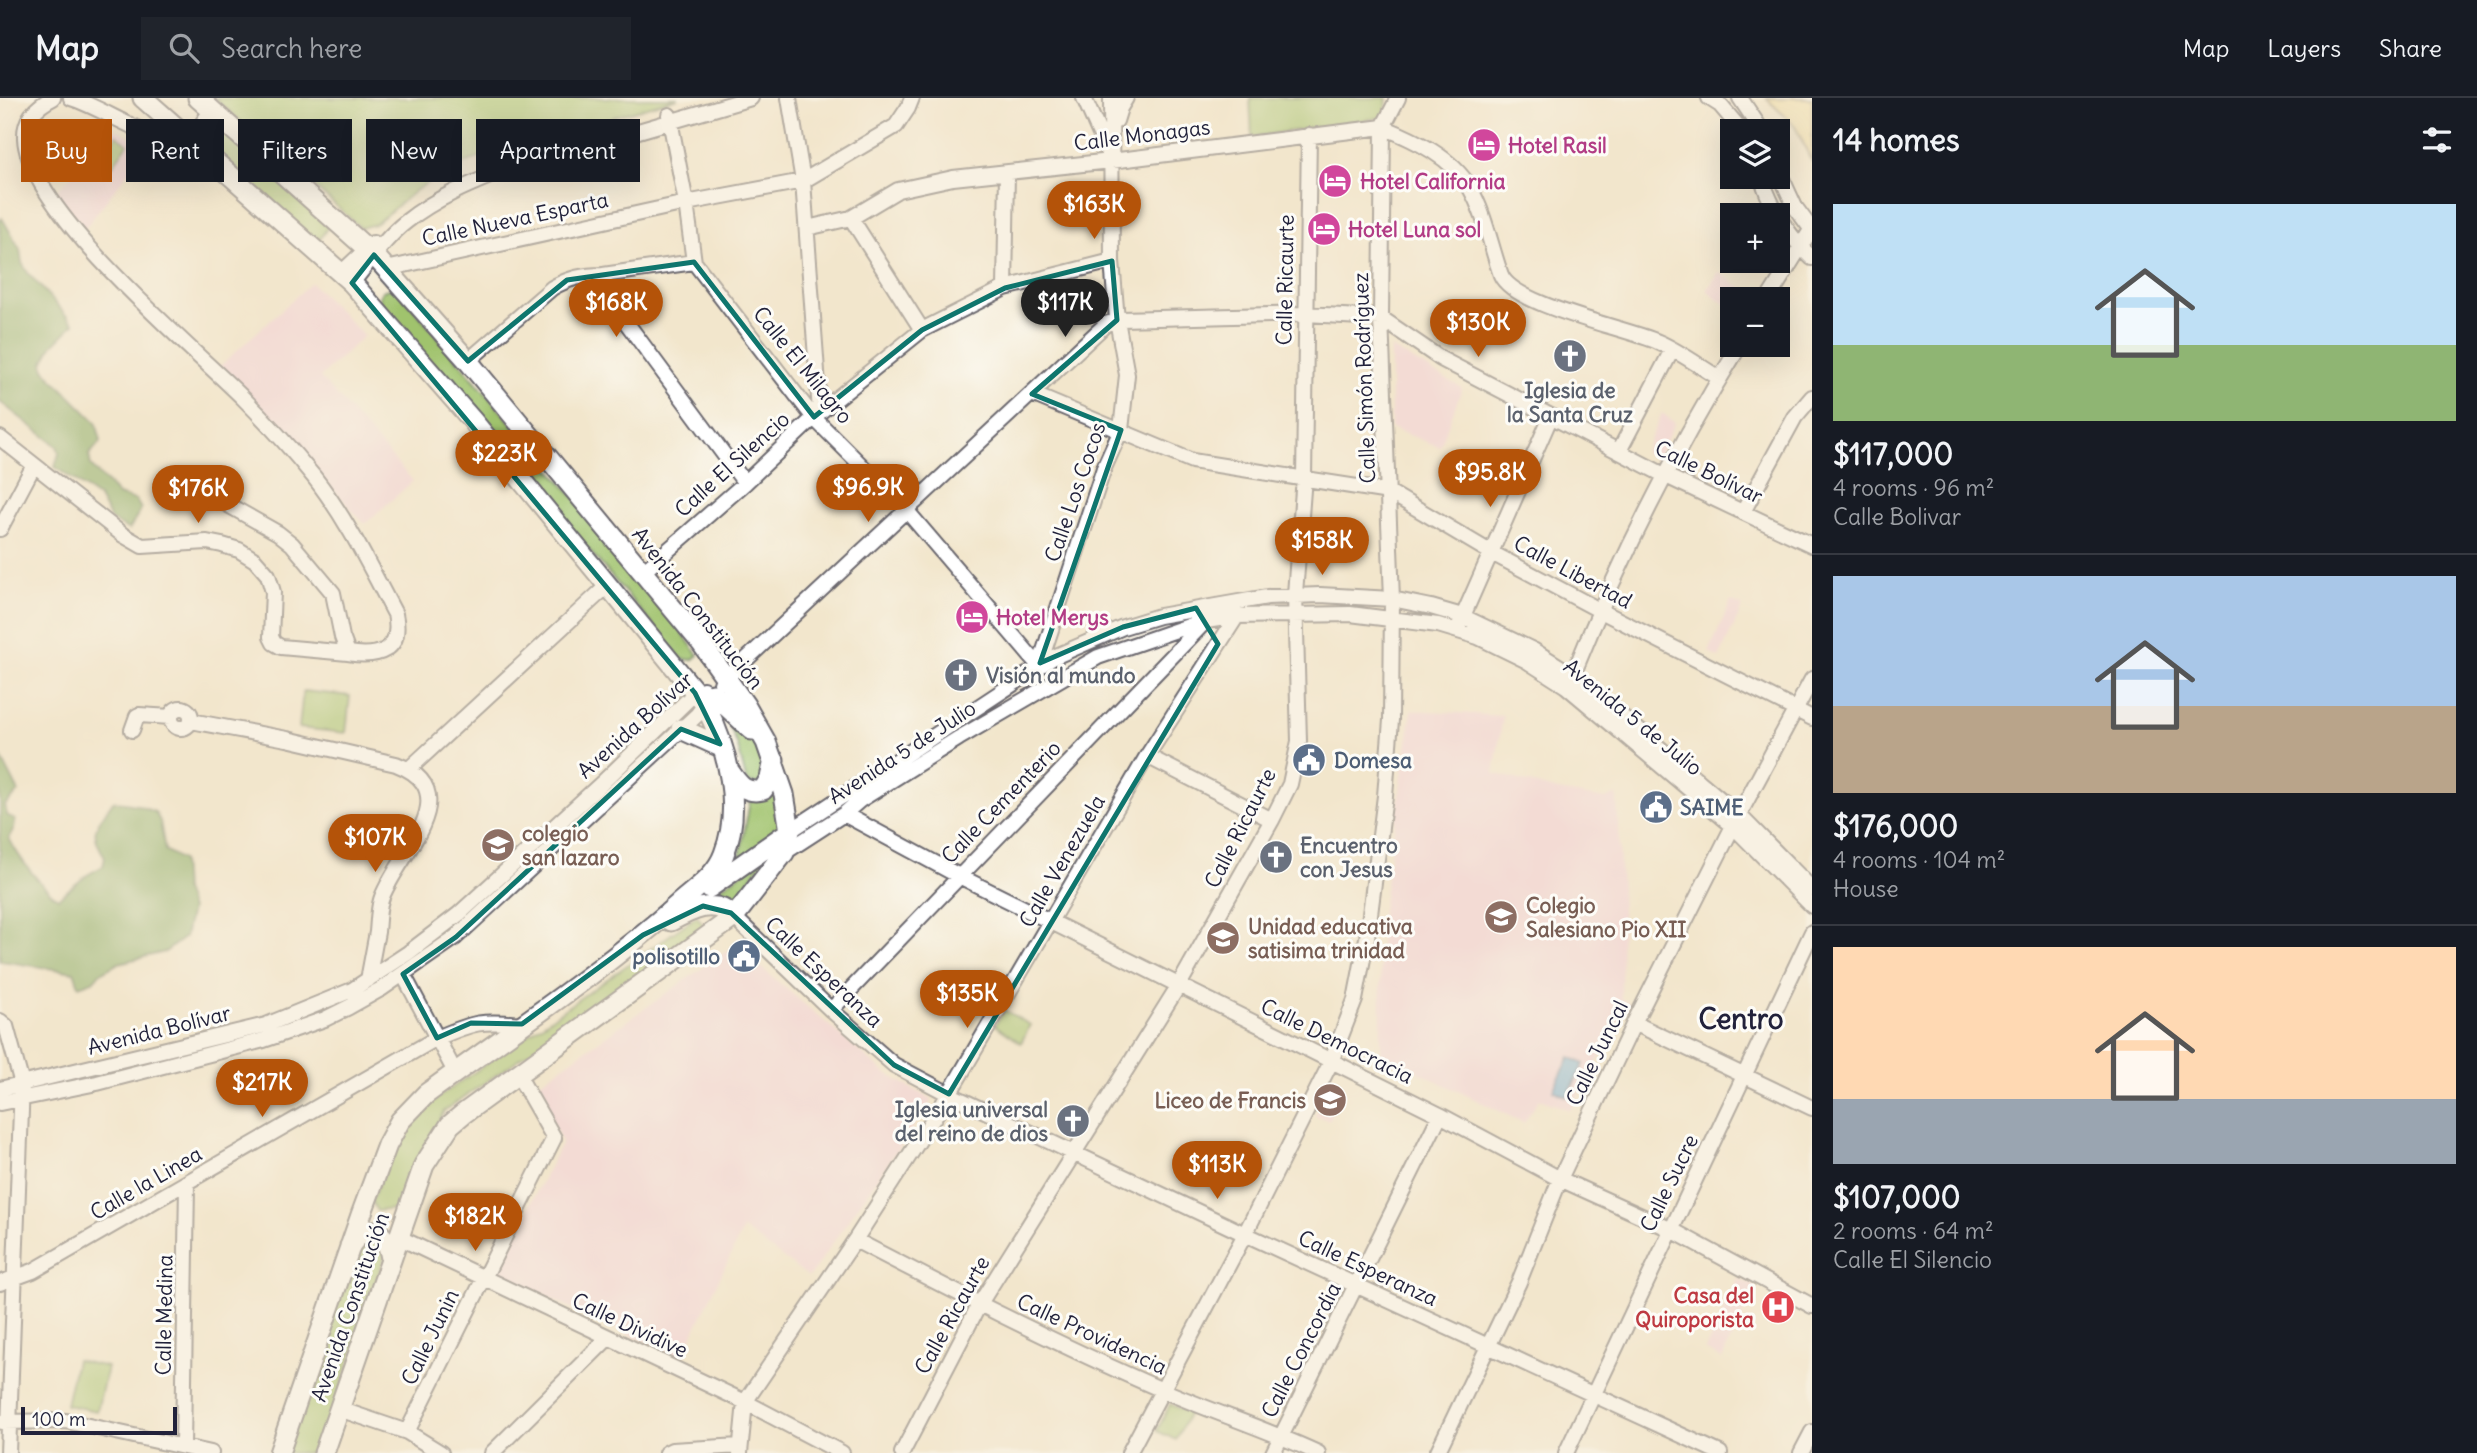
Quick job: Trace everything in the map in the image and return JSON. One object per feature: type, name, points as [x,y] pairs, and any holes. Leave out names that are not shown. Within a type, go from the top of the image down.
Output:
[{"type":"main road","name":"Avenida Constitución","points":[[143,98],[166,119]]},
{"type":"main road","name":"Avenida Constitución","points":[[205,104],[375,258],[468,362],[702,644],[745,705],[770,751],[790,818],[790,831],[784,853],[734,917],[450,1125],[424,1165],[407,1209],[324,1453]]},
{"type":"main road","name":"Avenida Constitución","points":[[224,170],[346,278],[473,421],[607,586],[704,697],[731,782],[733,805],[724,855],[716,871],[643,935],[426,1094],[400,1121],[387,1145],[368,1196],[279,1453]]},
{"type":"main road","points":[[681,729],[722,751],[739,786],[752,793],[766,786],[770,751],[704,697]]},
{"type":"main road","points":[[643,935],[790,831]]},
{"type":"main road","points":[[643,935],[703,906],[724,911],[734,917]]},
{"type":"main road","points":[[368,1196],[368,1211],[376,1221],[390,1222],[407,1209]]},
{"type":"main road","points":[[350,1246],[365,1230],[376,1231],[387,1241],[391,1258]]},
{"type":"street","points":[[0,438],[142,546],[207,542],[239,550],[255,560],[268,575],[273,592],[271,637],[281,648],[363,655],[384,652],[396,636],[395,614],[378,580],[344,520],[314,478],[245,400],[125,284],[69,225],[38,179],[25,139],[32,113],[53,98]]},
{"type":"street","points":[[71,98],[126,122]]},
{"type":"street","points":[[670,119],[722,98]]},
{"type":"street","points":[[346,278],[375,258],[404,222],[436,200],[560,150],[751,98]]},
{"type":"street","points":[[789,98],[803,181],[817,415]]},
{"type":"street","name":"Calle Nueva Esparta","points":[[375,258],[803,181],[896,126],[912,98]]},
{"type":"street","points":[[1084,98],[1111,161]]},
{"type":"street","points":[[1111,98],[1111,161]]},
{"type":"street","points":[[1111,161],[1114,129],[1119,108],[1126,98]]},
{"type":"street","points":[[1383,127],[1398,98]]},
{"type":"street","points":[[1709,98],[1720,105],[1732,119]]},
{"type":"street","points":[[1740,98],[1755,119]]},
{"type":"street","name":"Calle El Milagro","points":[[670,119],[694,262],[817,415],[907,512],[1039,666]]},
{"type":"street","name":"Calle Monagas","points":[[807,228],[851,218],[884,198],[910,187],[953,178],[1383,127],[1420,143],[1460,174],[1471,189],[1501,275],[1507,285],[1559,310],[1659,342],[1719,378]]},
{"type":"street","name":"Calle Simón Rodríguez","points":[[1129,1453],[1245,1234],[1331,1062],[1355,1000],[1367,938],[1390,733],[1392,599],[1381,318],[1383,127]]},
{"type":"street","name":"Calle Ricaurte","points":[[902,1453],[979,1305],[1179,985],[1290,784],[1299,741],[1295,594],[1304,477],[1309,135]]},
{"type":"street","name":"Calle Los Cocos","points":[[1039,666],[1104,468],[1121,430],[1127,375],[1116,320],[1112,261],[1111,161]]},
{"type":"street","points":[[1005,288],[1007,173]]},
{"type":"street","points":[[1766,189],[1776,210],[1800,247],[1812,258]]},
{"type":"street","points":[[1775,287],[1812,230],[1795,207],[1787,189]]},
{"type":"street","points":[[851,218],[922,330]]},
{"type":"street","name":"Calle El Silencio","points":[[642,573],[745,483],[817,415],[922,330],[1005,288],[1112,261]]},
{"type":"street","points":[[468,362],[552,288],[566,280],[584,275],[603,275],[694,262]]},
{"type":"street","points":[[603,275],[607,291],[623,318],[745,483]]},
{"type":"street","points":[[726,677],[907,512],[1106,324],[1116,320],[1305,314],[1381,318]]},
{"type":"street","name":"Calle Bolívar","points":[[1381,318],[1441,359],[1664,475],[1812,545]]},
{"type":"street","points":[[1619,451],[1672,350]]},
{"type":"street","points":[[1573,675],[1599,610],[1664,475],[1732,357]]},
{"type":"street","name":"Calle Libertad","points":[[1032,394],[1192,461],[1389,492],[1490,552],[1812,718]]},
{"type":"street","points":[[1743,512],[1795,417],[1812,397]]},
{"type":"street","points":[[1457,631],[1551,416]]},
{"type":"street","points":[[0,529],[34,465]]},
{"type":"street","points":[[198,488],[278,533],[292,544],[333,593],[348,653]]},
{"type":"street","points":[[409,769],[607,586]]},
{"type":"street","name":"Avenida 5 de Julio","points":[[784,853],[844,814],[860,800],[959,738],[1098,657],[1199,618],[1295,594],[1392,599],[1462,616],[1533,650],[1573,675],[1812,889]]},
{"type":"street","name":"Avenida 5 de Julio","points":[[790,831],[1039,666],[1123,627],[1159,615],[1199,618],[1350,614],[1438,625],[1490,643],[1527,661],[1566,686],[1736,821],[1812,906]]},
{"type":"street","name":"Calle Venezuela","points":[[740,1449],[745,1402],[855,1240],[949,1094],[1147,756],[1237,616]]},
{"type":"street","points":[[1199,618],[1218,645]]},
{"type":"street","name":"Calle Cementerio","points":[[831,1010],[1199,618]]},
{"type":"street","points":[[1039,666],[1073,672]]},
{"type":"street","name":"Avenida Bolívar","points":[[0,1103],[22,1091],[267,1025],[324,1003],[368,980],[459,914],[602,783],[726,677]]},
{"type":"street","name":"Calle Juncal","points":[[1437,1453],[1488,1348],[1560,1179],[1634,1023],[1736,821],[1812,679]]},
{"type":"street","name":"Avenida Bolívar","points":[[0,1089],[22,1091],[97,1083],[284,1033],[326,1019],[381,989],[456,937],[681,729],[704,697]]},
{"type":"street","points":[[132,730],[139,715],[171,716],[174,711],[183,708],[189,711],[191,721],[396,764],[409,769],[422,782],[428,795],[429,812],[382,899],[368,980]]},
{"type":"street","points":[[1147,756],[1272,820]]},
{"type":"street","name":"Calle Democracia","points":[[844,814],[959,876],[1440,1115],[1560,1179],[1670,1229],[1812,1306]]},
{"type":"street","name":"Calle Esperanza","points":[[734,917],[831,1010],[894,1065],[949,1094],[1245,1234],[1720,1453]]},
{"type":"street","name":"Calle Sucre","points":[[1566,1453],[1812,932]]},
{"type":"street","points":[[403,974],[455,1072]]},
{"type":"street","points":[[0,1021],[6,1026],[22,1091],[15,1278],[4,1422],[8,1453]]},
{"type":"street","name":"Calle la Linea","points":[[0,1283],[33,1271],[437,1038],[471,1023],[488,1021],[522,1024]]},
{"type":"street","points":[[1634,1023],[1812,1108]]},
{"type":"street","name":"Calle Junin","points":[[407,1432],[554,1138],[517,1075]]},
{"type":"street","name":"Calle Concordia","points":[[1273,1453],[1440,1115]]},
{"type":"street","name":"Calle Medina","points":[[183,1446],[187,1184]]},
{"type":"street","name":"Calle Dividive","points":[[398,1237],[745,1402],[842,1453]]},
{"type":"street","name":"Calle Providencia","points":[[855,1240],[979,1305],[1162,1390],[1282,1436],[1318,1453]]},
{"type":"street","points":[[492,1453],[608,1338]]},
{"type":"street","points":[[340,1409],[407,1432],[441,1453]]},
{"type":"street","points":[[4,1422],[66,1421],[211,1453]]},
{"type":"street","points":[[1801,1453],[1812,1432]]},
{"type":"street","points":[[666,1453],[672,1450],[740,1449]]},
{"type":"highlighted area","points":[[374,255],[468,361],[567,280],[694,262],[814,417],[922,330],[1005,288],[1112,261],[1117,320],[1032,394],[1121,430],[1040,663],[1123,627],[1196,608],[1218,644],[949,1094],[894,1065],[731,913],[703,906],[643,935],[522,1024],[471,1023],[437,1038],[403,974],[456,937],[681,729],[720,744],[695,693],[352,283]]},
{"type":"shaded area","points":[[112,128],[126,134],[126,175],[83,231],[53,196],[65,182],[112,182]]},
{"type":"shaded area","points":[[1719,272],[1742,287],[1720,287],[1720,300],[1707,290]]},
{"type":"shaded area","points":[[311,283],[364,336],[320,377],[413,481],[365,524],[219,367]]},
{"type":"shaded area","points":[[1391,348],[1462,388],[1440,447],[1391,428]]},
{"type":"shaded area","points":[[1662,413],[1675,423],[1656,460],[1644,452]]},
{"type":"shaded area","points":[[1731,601],[1743,606],[1719,658],[1709,652]]},
{"type":"shaded area","name":"Colegio Salesiano Pio XII","points":[[1412,710],[1503,716],[1494,773],[1558,791],[1605,799],[1617,794],[1622,912],[1621,998],[1630,1004],[1570,1110],[1539,1099],[1524,1123],[1381,1054],[1380,923]]},
{"type":"shaded area","points":[[735,945],[885,1073],[932,1100],[809,1277],[743,1229],[681,1359],[495,1273],[562,1142],[533,1087]]},
{"type":"shaded area","name":"Liceo de Francis","points":[[1331,1079],[1344,1083],[1329,1120],[1315,1116]]},
{"type":"shaded area","points":[[1738,1279],[1755,1286],[1722,1359],[1705,1350]]},
{"type":"green space","points":[[214,98],[678,98],[606,119],[476,119],[476,159],[462,164],[462,119],[366,119],[366,182],[430,182],[375,224],[361,228],[309,182],[352,182],[352,119],[238,119]]},
{"type":"green space","points":[[1250,98],[1387,98],[1385,117],[1252,137]]},
{"type":"green space","points":[[224,132],[238,145],[238,171],[224,158]]},
{"type":"green space","points":[[117,135],[126,142],[126,147],[112,166],[112,141]]},
{"type":"green space","points":[[250,182],[279,182],[328,227],[317,243]]},
{"type":"green space","points":[[2,218],[20,249],[22,263],[28,273],[74,324],[52,346],[43,363],[46,372],[96,422],[101,441],[89,455],[91,466],[118,495],[136,500],[141,509],[129,530],[111,520],[99,498],[55,467],[59,453],[57,446],[0,402]]},
{"type":"green space","points":[[397,289],[646,582],[698,655],[692,660],[682,659],[382,308],[379,297],[382,291]]},
{"type":"green space","points":[[303,691],[350,696],[346,733],[299,728]]},
{"type":"green space","points":[[722,707],[737,720],[760,751],[767,769],[759,784],[747,783],[738,747]]},
{"type":"green space","points":[[0,755],[19,792],[5,805],[7,815],[15,820],[9,838],[30,871],[58,898],[103,866],[105,857],[95,834],[99,822],[113,801],[137,805],[155,812],[160,821],[165,850],[182,860],[184,890],[191,909],[185,937],[165,952],[119,963],[100,973],[93,981],[79,986],[74,972],[0,961]]},
{"type":"green space","points":[[773,792],[789,820],[743,858],[740,855],[750,801],[763,799]]},
{"type":"green space","points":[[766,857],[733,904],[709,895]]},
{"type":"green space","points":[[697,916],[707,929],[444,1111],[396,1209],[377,1211],[371,1201],[405,1126],[436,1099]]},
{"type":"green space","points":[[1004,1010],[1030,1025],[1021,1043],[995,1025]]},
{"type":"green space","points":[[374,1236],[386,1253],[319,1453],[286,1453],[356,1245]]},
{"type":"green space","points":[[76,1360],[107,1367],[97,1411],[66,1405]]},
{"type":"green space","points":[[1170,1404],[1189,1413],[1176,1440],[1157,1431]]},
{"type":"sand","points":[[1766,98],[1812,98],[1812,162],[1795,126]]},
{"type":"water","points":[[1570,1057],[1584,1064],[1567,1097],[1553,1090]]},
{"type":"place","name":"Hotel Rasil","points":[[1484,145]]},
{"type":"place","name":"Hotel California","points":[[1335,181]]},
{"type":"place","name":"Hotel Luna sol","points":[[1324,229]]},
{"type":"place","name":"Iglesia de la Santa Cruz","points":[[1570,356]]},
{"type":"place","name":"Hotel Merys","points":[[972,617]]},
{"type":"place","name":"Visión al mundo","points":[[961,675]]},
{"type":"place","name":"Domesa","points":[[1309,760]]},
{"type":"place","name":"SAIME","points":[[1656,807]]},
{"type":"place","name":"colegio san lazaro","points":[[498,845]]},
{"type":"place","name":"Encuentro con Jesus","points":[[1276,857]]},
{"type":"place","name":"Colegio Salesiano Pio XII","points":[[1501,917]]},
{"type":"place","name":"Unidad educativa satisima trinidad","points":[[1223,938]]},
{"type":"place","name":"polisotillo","points":[[744,956]]},
{"type":"place","name":"Liceo de Francis","points":[[1330,1100]]},
{"type":"place","name":"Iglesia universal del reino de dios","points":[[1073,1121]]},
{"type":"place","name":"Casa del Quiroporista","points":[[1778,1307]]},
{"type":"district","name":"Centro","points":[[1741,1019]]}]
